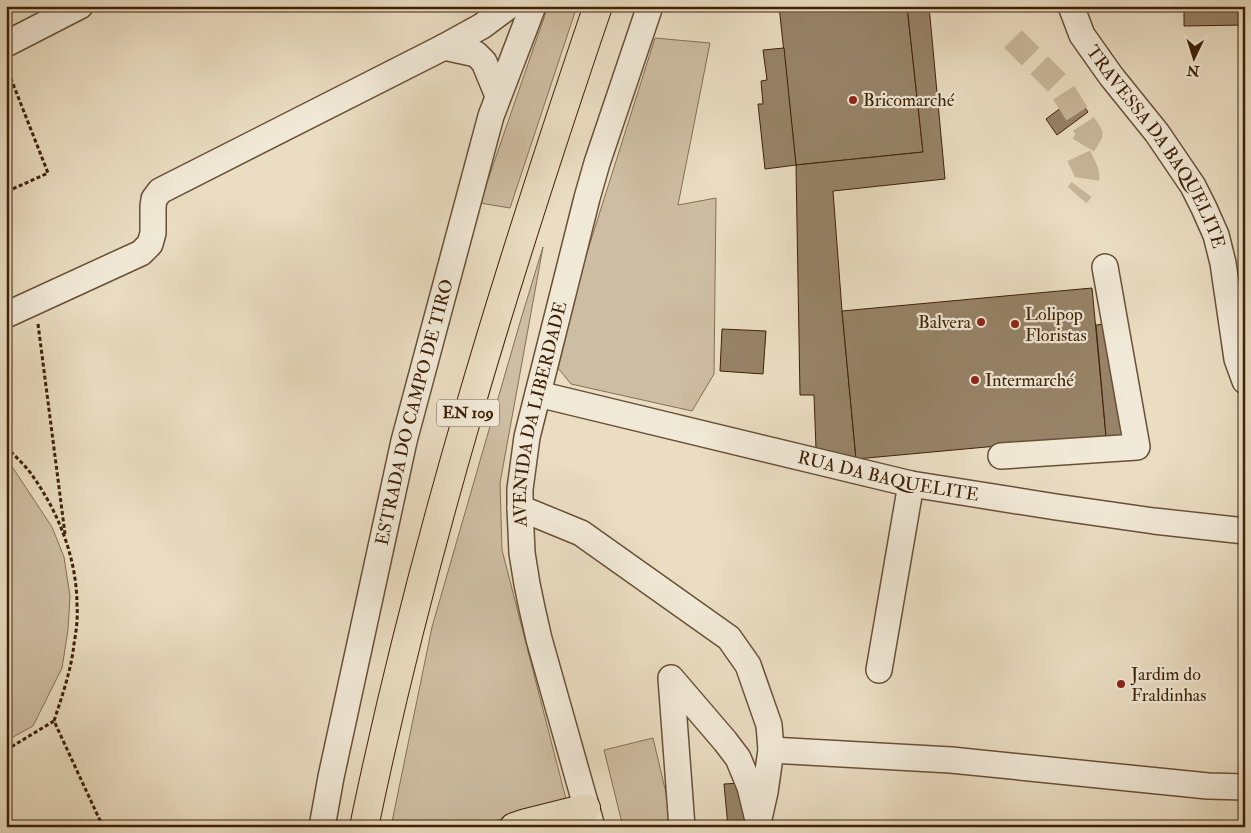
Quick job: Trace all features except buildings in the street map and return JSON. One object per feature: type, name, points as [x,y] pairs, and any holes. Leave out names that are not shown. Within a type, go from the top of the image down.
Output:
[{"type":"main road","name":"EN 109","points":[[364,827],[408,638],[458,449],[538,183],[598,6]]},
{"type":"main road","points":[[514,827],[526,823],[589,817]]},
{"type":"street","points":[[6,44],[80,6]]},
{"type":"street","points":[[6,315],[142,253],[150,244],[153,233],[152,207],[154,199],[160,191],[444,47],[482,26],[509,6]]},
{"type":"street","name":"ESTRADA DO CAMPO DE TIRO","points":[[322,827],[331,777],[404,441],[491,116],[533,6]]},
{"type":"street","name":"AVENIDA DA LIBERDADE","points":[[589,817],[539,639],[527,584],[522,553],[520,489],[527,437],[589,189],[650,6]]},
{"type":"street","name":"TRAVESSA DA BAQUELITE","points":[[1071,6],[1082,35],[1111,76],[1157,133],[1192,186],[1208,217],[1216,235],[1223,263],[1237,359],[1245,381]]},
{"type":"street","points":[[444,47],[476,54],[484,62],[498,96]]},
{"type":"street","points":[[1001,456],[1138,446],[1105,267]]},
{"type":"street","name":"RUA DA BAQUELITE","points":[[538,394],[911,484],[1154,521],[1245,531]]},
{"type":"street","points":[[879,670],[911,484]]},
{"type":"street","points":[[520,508],[581,533],[729,638],[748,665],[769,725],[771,750],[759,825]]},
{"type":"street","points":[[682,827],[670,678],[738,758],[750,788],[759,825]]},
{"type":"street","points":[[771,750],[951,760],[1208,786],[1245,787]]},
{"type":"path","points":[[6,66],[48,173],[6,192]]},
{"type":"path","points":[[6,750],[54,721],[66,682],[74,645],[78,606],[74,573],[66,539],[36,302]]},
{"type":"path","points":[[6,447],[31,474],[51,505],[66,539]]},
{"type":"path","points":[[54,721],[103,827]]},
{"type":"shaded area","points":[[548,6],[577,6],[510,208],[480,203]]},
{"type":"shaded area","points":[[655,38],[710,43],[678,205],[716,198],[714,374],[692,411],[571,384],[558,368],[579,278]]},
{"type":"shaded area","points":[[543,247],[500,483],[502,550],[566,799],[511,814],[484,827],[391,827],[432,627]]},
{"type":"shaded area","points":[[6,460],[52,527],[64,557],[70,596],[68,630],[62,668],[33,726],[6,741]]},
{"type":"shaded area","points":[[653,738],[674,827],[623,827],[604,750]]},
{"type":"tunnel","points":[[1013,39],[1058,84],[1090,134],[1078,154],[1086,171],[1087,179],[1077,195]]},
{"type":"place","name":"Bricomarché","points":[[853,100]]},
{"type":"place","name":"Balvera","points":[[981,322]]},
{"type":"place","name":"Lolipop Floristas","points":[[1015,324]]},
{"type":"place","name":"Intermarché","points":[[975,380]]},
{"type":"place","name":"Jardim do Fraldinhas","points":[[1121,684]]}]
